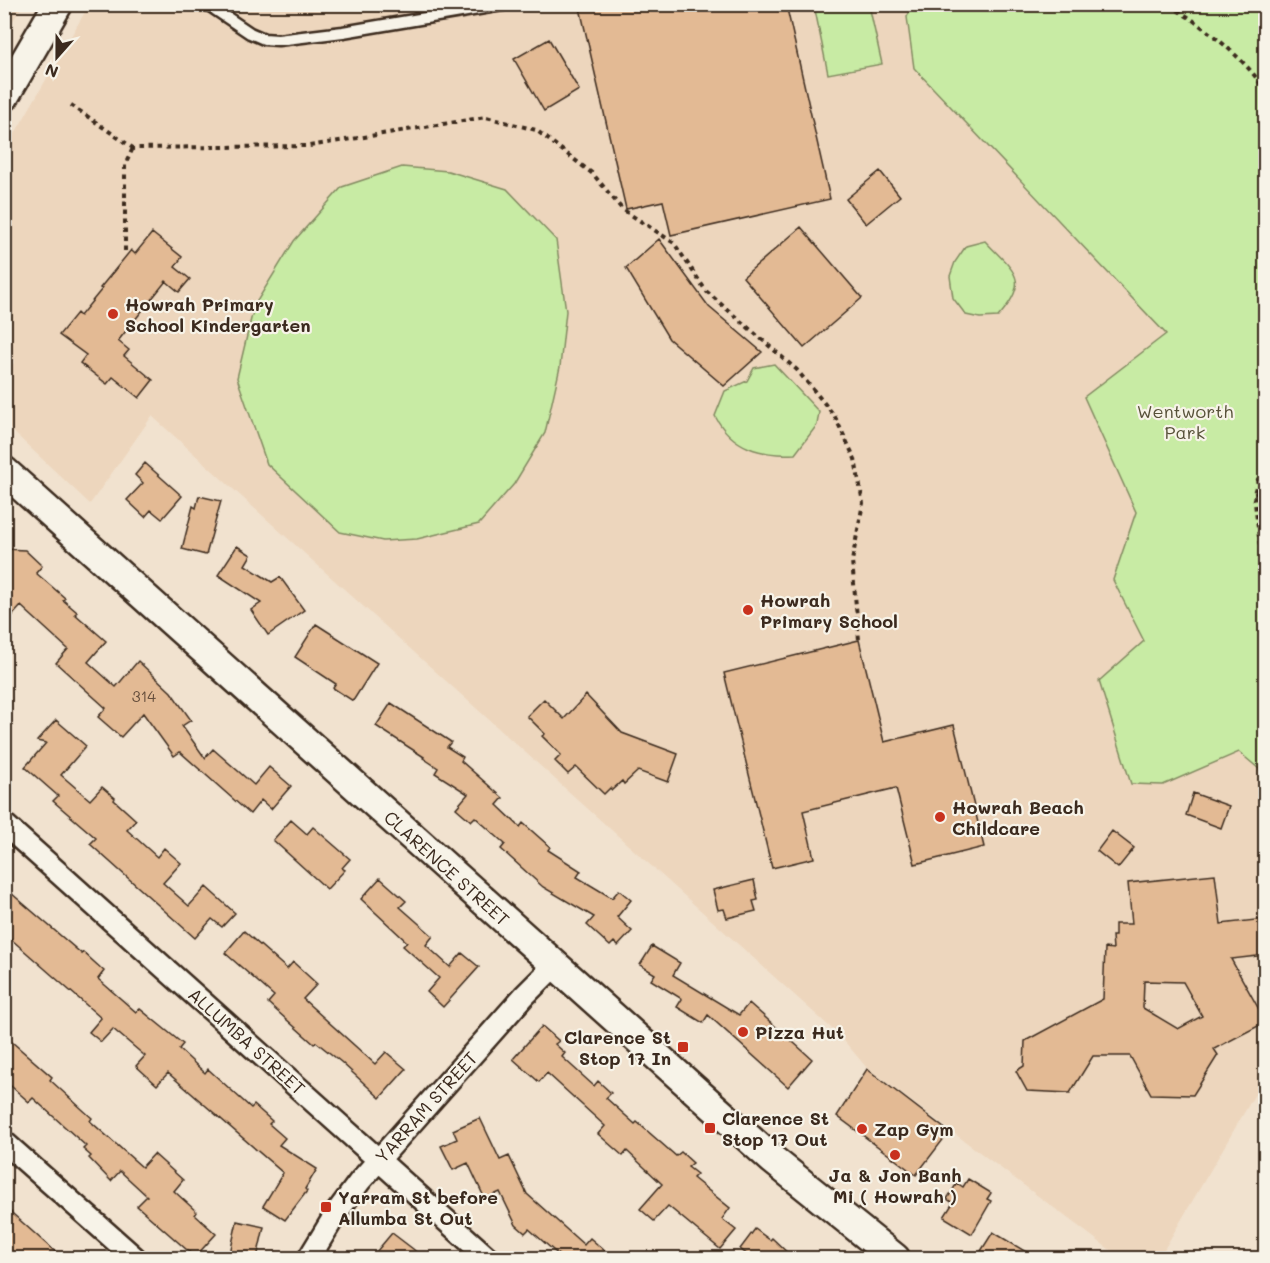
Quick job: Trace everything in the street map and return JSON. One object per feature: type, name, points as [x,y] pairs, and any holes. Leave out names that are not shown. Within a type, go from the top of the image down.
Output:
[{"type":"main road","points":[[4,97],[58,4]]},
{"type":"main road","name":"CLARENCE STREET","points":[[4,471],[773,1160],[895,1258]]},
{"type":"street","name":"ALLUMBA STREET","points":[[4,824],[488,1258]]},
{"type":"street","name":"YARRAM STREET","points":[[309,1258],[337,1212],[378,1160],[524,996],[555,965]]},
{"type":"street","points":[[4,1142],[135,1258]]},
{"type":"lane","points":[[207,4],[250,33],[264,39],[278,40],[343,32],[508,4]]},
{"type":"path","points":[[1171,4],[1231,52],[1253,75],[1266,94]]},
{"type":"path","points":[[71,105],[133,148],[309,146],[486,117],[536,130],[593,174],[622,209],[674,243],[706,291],[797,370],[834,415],[855,459],[863,503],[852,561],[859,640]]},
{"type":"path","points":[[125,251],[125,165],[133,148]]},
{"type":"path","points":[[1266,474],[1258,479],[1254,494],[1262,563],[1266,568]]},
{"type":"path","points":[[1254,494],[1266,493]]},
{"type":"path","points":[[1257,520],[1266,519]]},
{"type":"shaded area","points":[[4,5],[23,5],[5,33]]},
{"type":"shaded area","name":"Howrah Primary School","points":[[89,5],[1153,5],[1266,138],[1265,259],[1084,397],[1136,512],[1113,580],[1144,641],[1163,785],[1239,752],[1265,774],[1265,1077],[1159,1258],[1121,1258],[867,1068],[840,1036],[152,416],[90,504],[5,424],[4,378],[15,361],[5,353],[5,151]]},
{"type":"green space","name":"Wentworth Park","points":[[914,4],[1265,5],[1265,774],[1239,752],[1163,785],[1131,784],[1099,681],[1144,641],[1113,580],[1136,512],[1084,397],[1166,334],[914,68],[907,17]]},
{"type":"green space","points":[[814,5],[869,5],[882,64],[828,74]]},
{"type":"green space","points":[[402,167],[448,171],[507,189],[556,240],[566,311],[560,367],[545,433],[514,484],[479,524],[417,539],[383,541],[340,532],[267,464],[237,378],[254,306],[294,241],[342,187]]},
{"type":"green space","points":[[985,241],[1011,269],[1016,284],[1008,304],[998,317],[980,318],[966,315],[953,298],[950,276],[955,262],[966,246]]},
{"type":"green space","points":[[774,364],[819,412],[817,425],[795,454],[771,453],[749,448],[730,436],[715,416],[725,391],[747,381],[754,368]]},
{"type":"building","points":[[596,4],[786,4],[830,199],[671,235],[663,201],[626,209],[580,8]]},
{"type":"building","points":[[549,39],[579,90],[544,111],[514,59]]},
{"type":"building","points":[[880,171],[900,196],[866,224],[846,199]]},
{"type":"building","points":[[801,227],[862,298],[804,348],[743,277]]},
{"type":"building","points":[[152,233],[182,257],[175,267],[190,279],[179,292],[166,281],[118,341],[129,350],[124,356],[153,380],[139,398],[113,377],[107,384],[80,363],[86,355],[59,335],[77,313],[80,316],[131,250],[135,254]]},
{"type":"building","points":[[659,239],[709,307],[762,352],[724,386],[669,339],[626,268]]},
{"type":"building","points":[[145,463],[182,496],[162,519],[151,510],[145,517],[127,500],[143,483],[135,475]]},
{"type":"building","points":[[199,496],[221,501],[206,555],[182,549],[193,506],[196,508]]},
{"type":"building","points":[[237,546],[251,555],[245,565],[272,582],[280,577],[304,610],[268,635],[251,610],[261,603],[218,575]]},
{"type":"building","points":[[4,549],[25,550],[42,566],[36,573],[65,598],[63,600],[77,612],[75,614],[106,641],[88,662],[116,687],[138,661],[171,692],[191,720],[182,726],[205,758],[213,749],[254,785],[269,767],[291,786],[271,809],[261,800],[250,814],[180,752],[174,756],[143,713],[121,737],[98,717],[106,708],[56,663],[68,649],[21,606],[4,625]]},
{"type":"building","points":[[316,624],[377,663],[353,701],[333,688],[336,684],[295,657]]},
{"type":"building","name":"Howrah Primary School","points":[[859,640],[884,742],[954,725],[984,847],[915,864],[896,788],[803,811],[814,858],[772,868],[724,673]]},
{"type":"building","points":[[586,695],[622,733],[678,754],[668,782],[638,771],[624,784],[622,781],[604,794],[576,767],[568,774],[555,761],[561,755],[542,736],[545,734],[527,716],[544,699],[564,719]]},
{"type":"building","points":[[391,703],[451,742],[447,747],[463,757],[461,761],[503,798],[497,805],[520,827],[523,823],[550,847],[548,850],[581,871],[577,877],[612,898],[619,890],[631,900],[617,917],[632,931],[618,946],[614,942],[610,946],[587,925],[594,917],[543,887],[501,849],[505,844],[475,817],[471,821],[456,808],[468,794],[435,773],[438,768],[424,757],[376,726]]},
{"type":"building","points":[[56,720],[86,746],[61,775],[90,800],[102,787],[115,798],[114,800],[136,820],[127,830],[157,857],[164,848],[181,863],[163,883],[189,906],[206,887],[235,913],[222,927],[212,919],[195,938],[90,844],[96,838],[53,801],[58,796],[25,767],[46,743],[37,741]]},
{"type":"building","points":[[1193,793],[1229,806],[1221,828],[1186,815]]},
{"type":"building","points":[[291,820],[307,834],[313,827],[350,859],[342,868],[345,870],[327,889],[273,840]]},
{"type":"building","points":[[1112,831],[1134,848],[1118,868],[1097,851]]},
{"type":"building","points":[[1215,874],[1221,924],[1264,919],[1266,955],[1231,959],[1266,1022],[1214,1049],[1218,1055],[1193,1095],[1151,1094],[1130,1056],[1093,1056],[1070,1093],[1027,1091],[1016,1071],[1024,1066],[1025,1041],[1103,999],[1105,948],[1113,949],[1112,936],[1115,936],[1115,924],[1132,924],[1128,883]],"holes":[[[1144,981],[1183,982],[1202,1016],[1178,1029],[1143,1008]]]},
{"type":"building","points":[[380,878],[406,901],[400,907],[433,936],[426,945],[450,967],[462,953],[479,967],[443,1007],[427,992],[439,978],[403,946],[407,942],[361,899]]},
{"type":"building","points":[[754,880],[758,900],[753,901],[756,911],[727,918],[724,909],[718,910],[713,890]]},
{"type":"building","points":[[4,887],[104,971],[98,979],[136,1012],[140,1009],[183,1044],[179,1049],[205,1073],[208,1069],[251,1108],[254,1105],[272,1121],[269,1124],[285,1138],[279,1145],[317,1169],[305,1189],[307,1191],[285,1220],[263,1206],[283,1173],[168,1073],[157,1085],[136,1066],[145,1056],[113,1029],[101,1042],[89,1032],[101,1018],[4,933]]},
{"type":"building","points":[[244,931],[287,969],[293,962],[317,984],[303,999],[375,1064],[386,1052],[406,1069],[380,1098],[341,1062],[316,1042],[314,1044],[268,1003],[274,996],[225,953]]},
{"type":"building","points":[[652,946],[680,963],[673,975],[739,1015],[749,1003],[812,1059],[788,1087],[708,1015],[703,1023],[677,1007],[682,999],[651,980],[655,974],[640,965]]},
{"type":"building","points":[[542,1026],[559,1041],[555,1044],[565,1053],[562,1057],[594,1086],[598,1081],[611,1093],[606,1098],[635,1124],[637,1122],[676,1156],[681,1152],[693,1163],[688,1167],[697,1174],[693,1178],[730,1208],[722,1219],[736,1230],[720,1249],[668,1206],[654,1221],[640,1209],[662,1184],[627,1151],[623,1156],[598,1134],[605,1126],[547,1073],[539,1082],[513,1059]]},
{"type":"building","points":[[4,1035],[52,1077],[50,1080],[92,1118],[90,1121],[142,1167],[154,1154],[183,1180],[174,1191],[216,1234],[195,1257],[137,1206],[147,1196],[120,1171],[111,1181],[89,1158],[91,1156],[83,1149],[86,1146],[33,1098],[29,1102],[4,1080]]},
{"type":"building","points":[[867,1069],[949,1132],[916,1175],[837,1116]]},
{"type":"building","points":[[480,1118],[500,1160],[509,1156],[527,1194],[584,1245],[590,1238],[613,1258],[562,1258],[529,1229],[525,1233],[516,1225],[500,1192],[485,1199],[468,1163],[453,1170],[441,1146],[457,1139],[453,1130]]},
{"type":"building","points":[[968,1179],[991,1193],[987,1199],[991,1201],[972,1234],[944,1217],[953,1203],[947,1199],[957,1183],[963,1187]]},
{"type":"building","points":[[4,1206],[62,1258],[4,1258]]},
{"type":"building","points":[[237,1221],[264,1227],[257,1258],[229,1258]]},
{"type":"building","points":[[755,1229],[770,1240],[772,1238],[793,1258],[752,1258],[740,1249]]},
{"type":"building","points":[[993,1232],[1036,1258],[994,1258],[981,1251]]},
{"type":"building","points":[[392,1233],[413,1249],[423,1258],[371,1258]]},
{"type":"place","name":"Howrah Primary School Kindergarten","points":[[113,314]]},
{"type":"place","name":"Howrah Primary School","points":[[748,610]]},
{"type":"place","name":"Howrah Beach Childcare","points":[[940,817]]},
{"type":"place","name":"Pizza Hut","points":[[743,1032]]},
{"type":"place","name":"Clarence St Stop 17 In","points":[[683,1047]]},
{"type":"place","name":"Clarence St Stop 17 Out","points":[[710,1128]]},
{"type":"place","name":"Zap Gym","points":[[862,1129]]},
{"type":"place","name":"Ja & Jon Banh Mi ( Howrah )","points":[[895,1155]]},
{"type":"place","name":"Yarram St before Allumba St Out","points":[[326,1207]]}]
